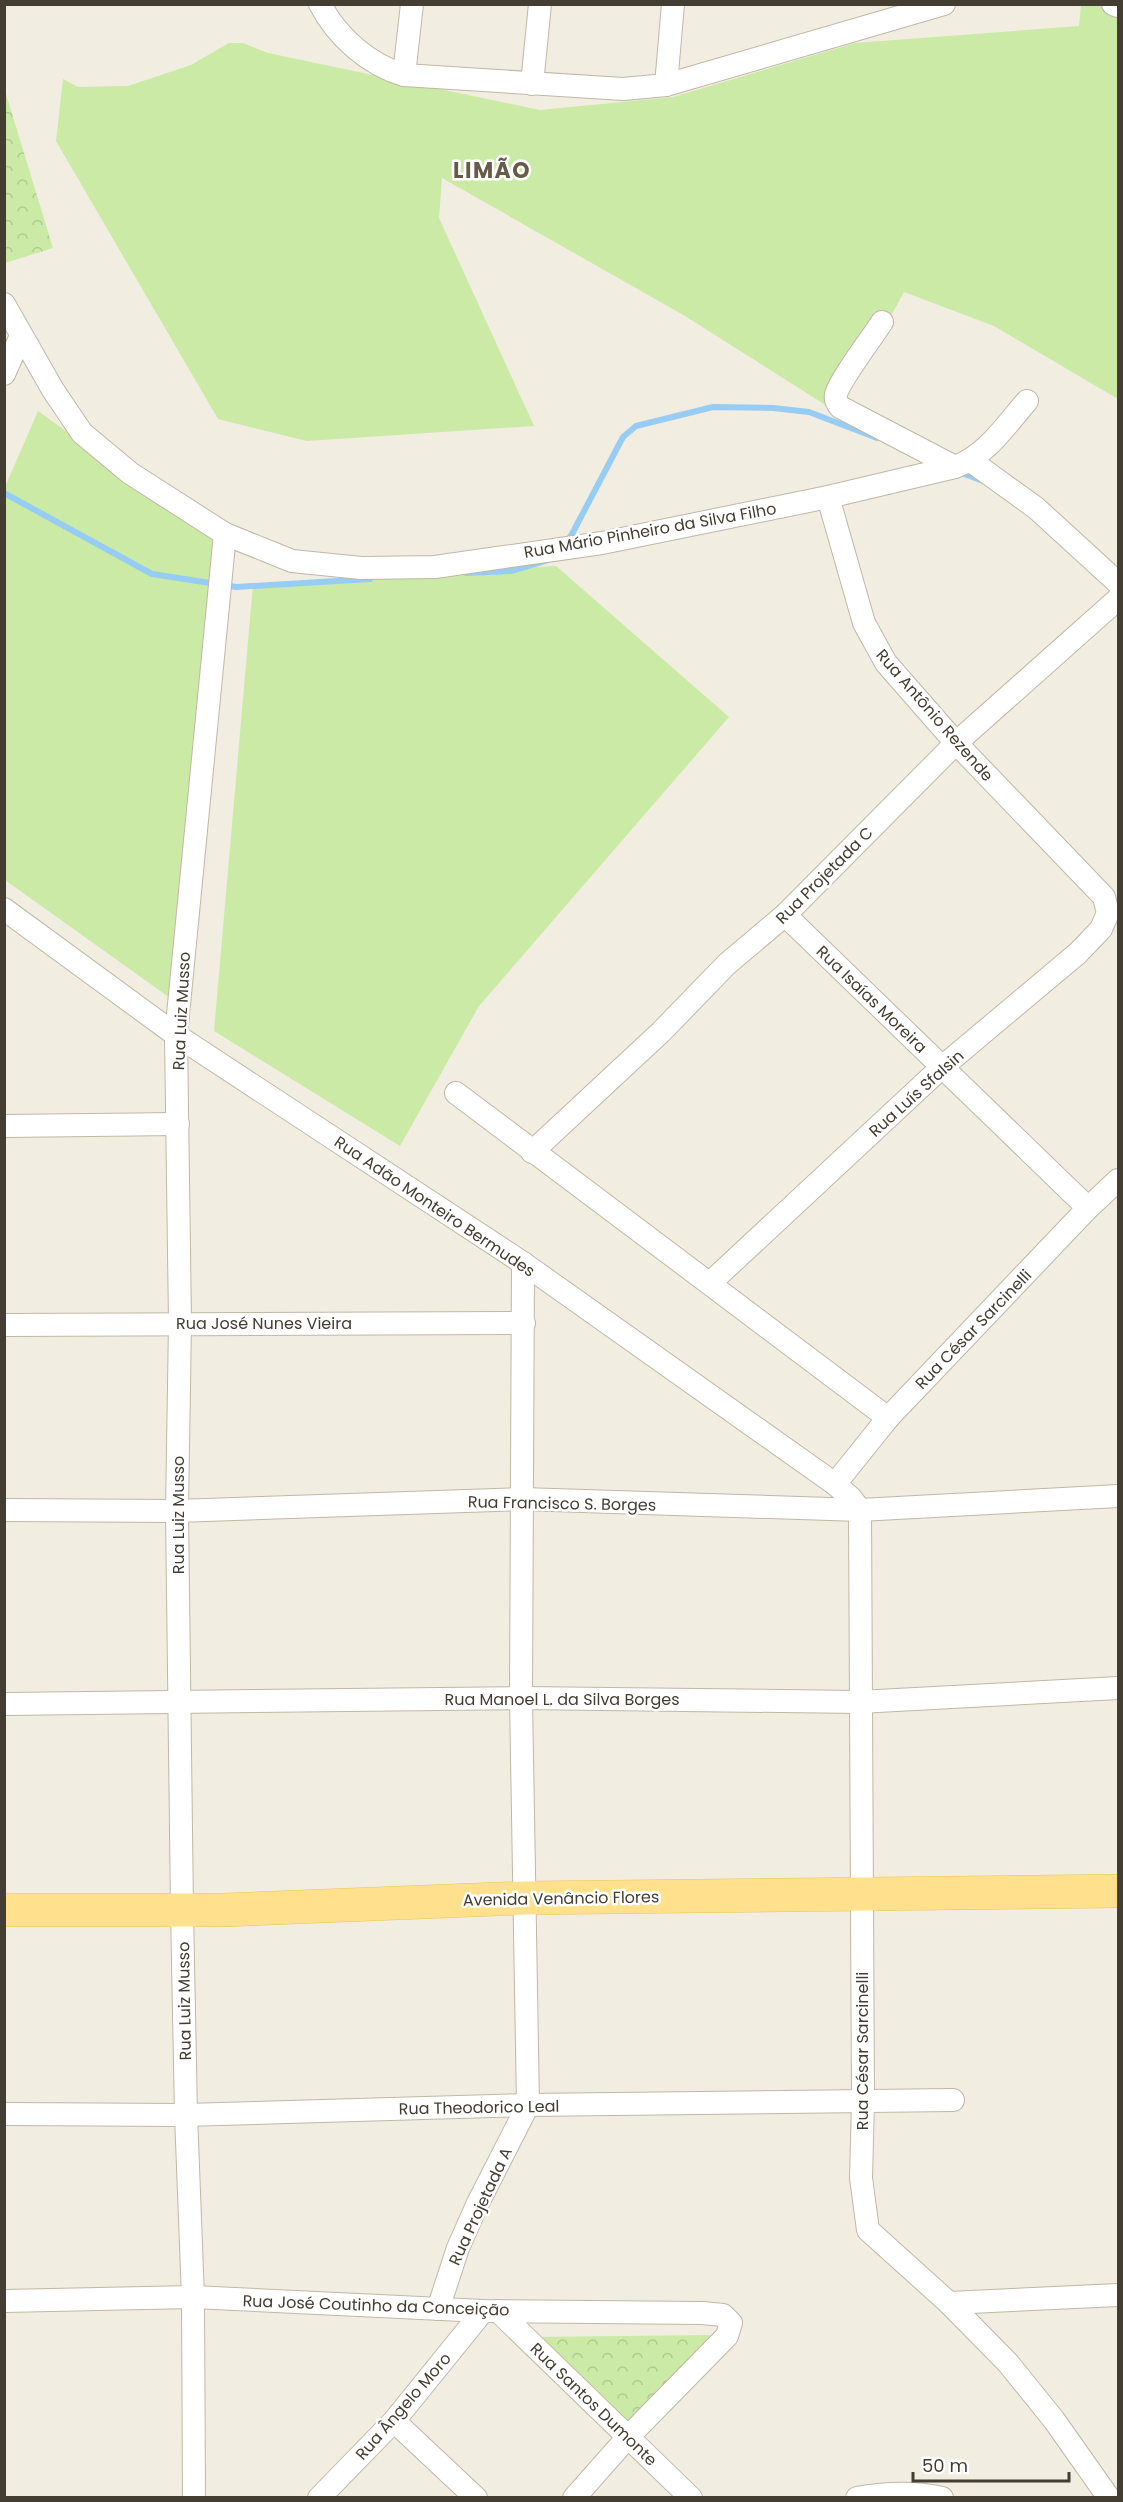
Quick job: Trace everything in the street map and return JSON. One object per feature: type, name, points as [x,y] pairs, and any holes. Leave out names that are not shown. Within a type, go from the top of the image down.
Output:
[{"type":"main road","name":"Avenida Venâncio Flores","points":[[4,1910],[223,1910],[525,1898],[1119,1891]]},
{"type":"street","points":[[320,4],[335,29],[354,47],[384,69],[404,75],[623,89],[666,85],[944,4]]},
{"type":"street","points":[[404,75],[412,4]]},
{"type":"street","points":[[532,84],[540,4]]},
{"type":"street","points":[[666,85],[673,4]]},
{"type":"street","points":[[1113,4],[1119,6]]},
{"type":"street","name":"Rua Mário Pinheiro da Silva Filho","points":[[4,304],[53,390],[82,433],[130,472],[225,534],[292,561],[361,568],[435,567],[602,543],[828,497],[963,464]]},
{"type":"street","points":[[882,322],[836,394],[836,402],[840,408],[963,464],[1036,508],[1119,583]]},
{"type":"street","points":[[4,374],[21,336]]},
{"type":"street","points":[[963,464],[1028,401]]},
{"type":"street","name":"Rua Antônio Rezende","points":[[828,497],[864,623],[886,663],[956,743],[1110,905]]},
{"type":"street","name":"Rua Luiz Musso","points":[[194,2498],[193,2297],[186,2115],[177,1511],[180,1323],[176,1035],[225,534]]},
{"type":"street","name":"Rua Projetada C","points":[[532,1152],[661,1032],[727,964],[785,915],[956,743],[1119,599]]},
{"type":"street","name":"Rua Luís Sfalsin","points":[[710,1283],[941,1068],[1078,953],[1101,929],[1110,905]]},
{"type":"street","name":"Rua Adão Monteiro Bermudes","points":[[4,909],[176,1035],[523,1263],[835,1484],[851,1498],[860,1510]]},
{"type":"street","name":"Rua Isaías Moreira","points":[[785,915],[1088,1208]]},
{"type":"street","points":[[456,1093],[888,1418]]},
{"type":"street","points":[[4,1126],[178,1124]]},
{"type":"street","name":"Rua César Sarcinelli","points":[[835,1484],[888,1418],[1088,1208],[1119,1180]]},
{"type":"street","points":[[523,1263],[521,1698],[528,2105]]},
{"type":"street","name":"Rua José Nunes Vieira","points":[[4,1325],[524,1323]]},
{"type":"street","name":"Rua Francisco S. Borges","points":[[4,1510],[177,1511],[522,1499],[860,1510],[1119,1497]]},
{"type":"street","name":"Rua César Sarcinelli","points":[[860,1510],[859,1702],[863,2102],[861,2178],[868,2230],[949,2303],[1008,2363],[1054,2420],[1109,2498]]},
{"type":"street","name":"Rua Manoel L. da Silva Borges","points":[[4,1704],[521,1698],[859,1702],[1119,1688]]},
{"type":"street","name":"Rua Theodorico Leal","points":[[4,2114],[186,2115],[528,2105],[953,2100]]},
{"type":"street","name":"Rua Projetada A","points":[[438,2309],[458,2248],[477,2205],[528,2105]]},
{"type":"street","points":[[949,2303],[1119,2295]]},
{"type":"street","name":"Rua José Coutinho da Conceição","points":[[4,2301],[193,2297],[490,2311],[723,2315],[731,2324],[727,2336],[628,2437]]},
{"type":"street","name":"Rua Ângelo Moro","points":[[319,2498],[394,2421],[490,2311]]},
{"type":"street","name":"Rua Santos Dumonte","points":[[490,2311],[691,2498]]},
{"type":"street","points":[[394,2421],[476,2498]]},
{"type":"street","points":[[574,2498],[628,2437]]},
{"type":"street","points":[[857,2498],[873,2495],[926,2494],[942,2498]]},
{"type":"green space","points":[[1081,5],[1118,5],[1118,399],[994,326],[904,292],[838,413],[685,316],[442,178],[439,218],[534,426],[307,441],[218,419],[56,141],[63,79],[78,87],[128,86],[191,65],[229,43],[243,43],[268,53],[540,110],[673,97],[855,43],[1079,26]]},
{"type":"green space","points":[[5,93],[53,248],[5,263]]},
{"type":"green space","points":[[38,411],[219,541],[180,1005],[5,880],[5,487]]},
{"type":"green space","points":[[556,566],[729,717],[479,1006],[400,1146],[214,1031],[253,584]]},
{"type":"green space","points":[[711,2335],[631,2428],[533,2337]]},
{"type":"waterway","points":[[566,543],[623,437],[636,426],[713,407],[773,408],[809,412],[877,438]]},
{"type":"waterway","points":[[959,472],[983,481]]},
{"type":"waterway","points":[[4,493],[152,574],[236,587],[370,579]]},
{"type":"waterway","points":[[467,573],[511,571],[548,560]]},
{"type":"district","name":"LIMÃO","points":[[492,170]]}]
